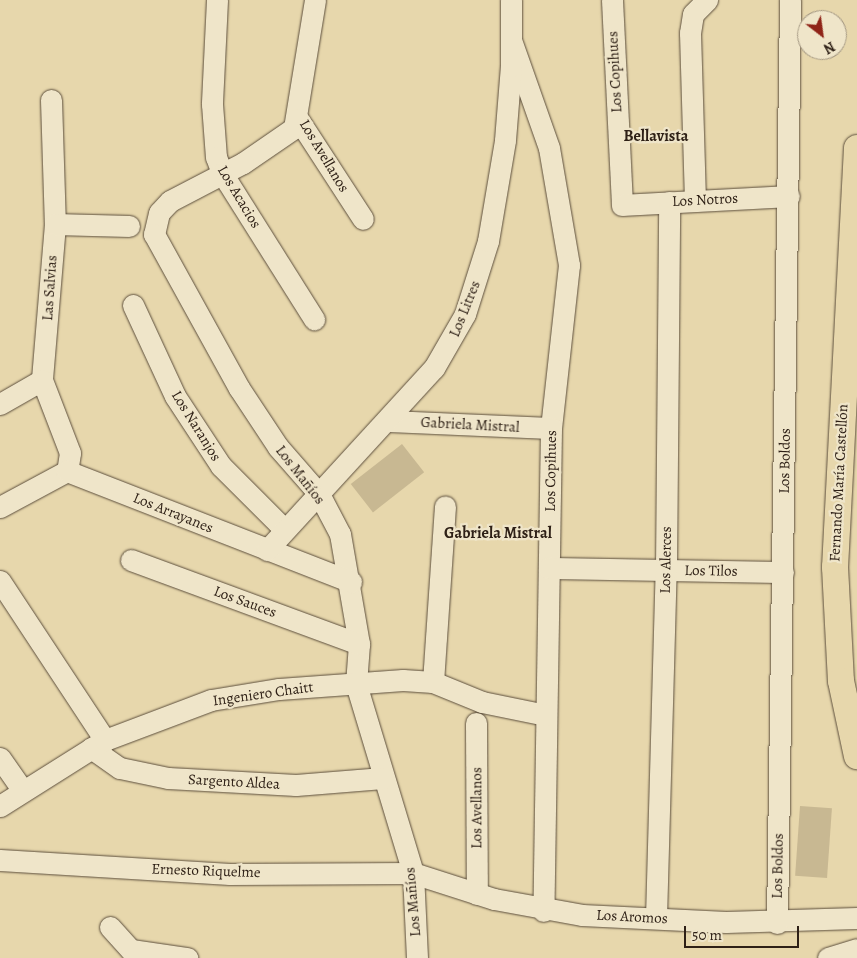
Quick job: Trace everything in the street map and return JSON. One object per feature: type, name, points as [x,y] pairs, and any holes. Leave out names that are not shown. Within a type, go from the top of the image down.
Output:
[{"type":"main road","name":"Fernando María Castellón","points":[[857,148],[856,205],[835,589],[841,681],[857,756]]},
{"type":"street","name":"Los Acacios","points":[[217,0],[212,120],[214,146],[222,173],[314,319]]},
{"type":"street","name":"Los Avellanos","points":[[315,0],[298,119],[362,219]]},
{"type":"street","name":"Los Litres","points":[[267,550],[284,529],[388,421],[446,351],[472,295],[488,240],[505,140],[511,40],[511,0]]},
{"type":"street","name":"Los Copihues","points":[[612,0],[622,205]]},
{"type":"street","points":[[695,201],[690,33],[693,14],[707,0]]},
{"type":"street","name":"Los Boldos","points":[[776,923],[789,196],[790,0]]},
{"type":"street","name":"Los Copihues","points":[[511,40],[549,148],[568,265],[551,428],[543,910]]},
{"type":"street","name":"Las Salvias","points":[[51,100],[55,224],[42,380],[70,453],[67,471]]},
{"type":"street","name":"Los Mañíos","points":[[298,119],[284,138],[164,206],[155,226],[156,241],[244,396],[278,448],[319,494],[340,534],[351,582],[359,644],[356,684],[412,873],[417,958]]},
{"type":"street","name":"Los Notros","points":[[622,205],[789,196]]},
{"type":"street","name":"Los Alerces","points":[[656,918],[666,570],[669,202]]},
{"type":"street","points":[[55,224],[129,226]]},
{"type":"street","name":"Los Naranjos","points":[[133,305],[175,396],[221,466],[284,529]]},
{"type":"street","points":[[0,404],[42,380]]},
{"type":"street","name":"Gabriela Mistral","points":[[388,421],[551,428]]},
{"type":"street","points":[[0,507],[67,471]]},
{"type":"street","name":"Los Arrayanes","points":[[67,471],[351,582]]},
{"type":"street","points":[[434,682],[445,506]]},
{"type":"street","name":"Los Sauces","points":[[130,560],[359,644]]},
{"type":"street","name":"Los Tilos","points":[[549,568],[783,572]]},
{"type":"street","name":"Sargento Aldea","points":[[0,581],[98,744],[120,768],[168,778],[296,785],[383,778]]},
{"type":"street","name":"Ingeniero Chaitt","points":[[0,806],[98,744],[211,700],[279,689],[356,684],[434,682],[482,702],[546,715]]},
{"type":"street","name":"Los Avellanos","points":[[476,723],[478,894]]},
{"type":"street","points":[[0,758],[23,791]]},
{"type":"street","name":"Ernesto Riquelme","points":[[0,860],[230,874],[412,873]]},
{"type":"street","name":"Los Aromos","points":[[412,873],[478,894],[543,910],[656,918],[776,923],[857,918]]},
{"type":"street","points":[[110,927],[131,950],[187,958]]},
{"type":"street","points":[[828,958],[857,949]]},
{"type":"shaded area","points":[[402,444],[424,472],[373,512],[351,484]]},
{"type":"shaded area","points":[[800,806],[832,808],[827,878],[795,876]]},
{"type":"district","name":"Bellavista","points":[[656,136]]},
{"type":"district","name":"Gabriela Mistral","points":[[498,533]]}]
